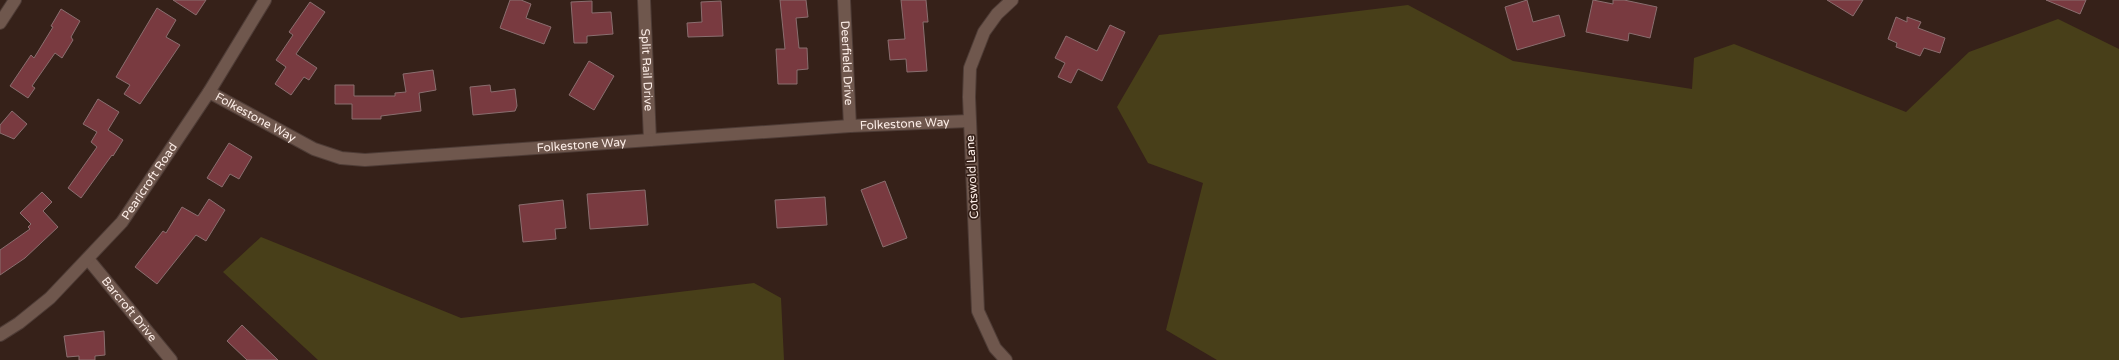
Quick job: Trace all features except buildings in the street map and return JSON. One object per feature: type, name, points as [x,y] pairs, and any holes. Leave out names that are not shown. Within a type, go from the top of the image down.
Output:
[{"type":"street","points":[[0,23],[16,0]]},
{"type":"street","name":"Pearlcroft Road","points":[[0,335],[19,323],[50,298],[122,222],[209,92],[265,0]]},
{"type":"street","name":"Split Rail Drive","points":[[644,0],[650,140]]},
{"type":"street","name":"Deerfield Drive","points":[[844,0],[850,126]]},
{"type":"street","name":"Cotswold Lane","points":[[1006,360],[995,348],[978,311],[969,121],[970,68],[984,32],[997,14],[1012,0]]},
{"type":"street","name":"Folkestone Way","points":[[209,92],[314,149],[341,158],[365,160],[850,126],[969,121]]},
{"type":"street","name":"Barcroft Drive","points":[[88,259],[171,360]]},
{"type":"shaded area","points":[[1408,5],[1513,61],[1692,89],[1694,58],[1734,44],[1906,112],[1969,52],[2058,19],[2119,49],[2119,360],[1217,360],[1166,330],[1203,183],[1148,163],[1117,107],[1159,35]]},
{"type":"shaded area","points":[[261,237],[461,318],[754,283],[781,298],[784,360],[318,360],[223,272]]}]
